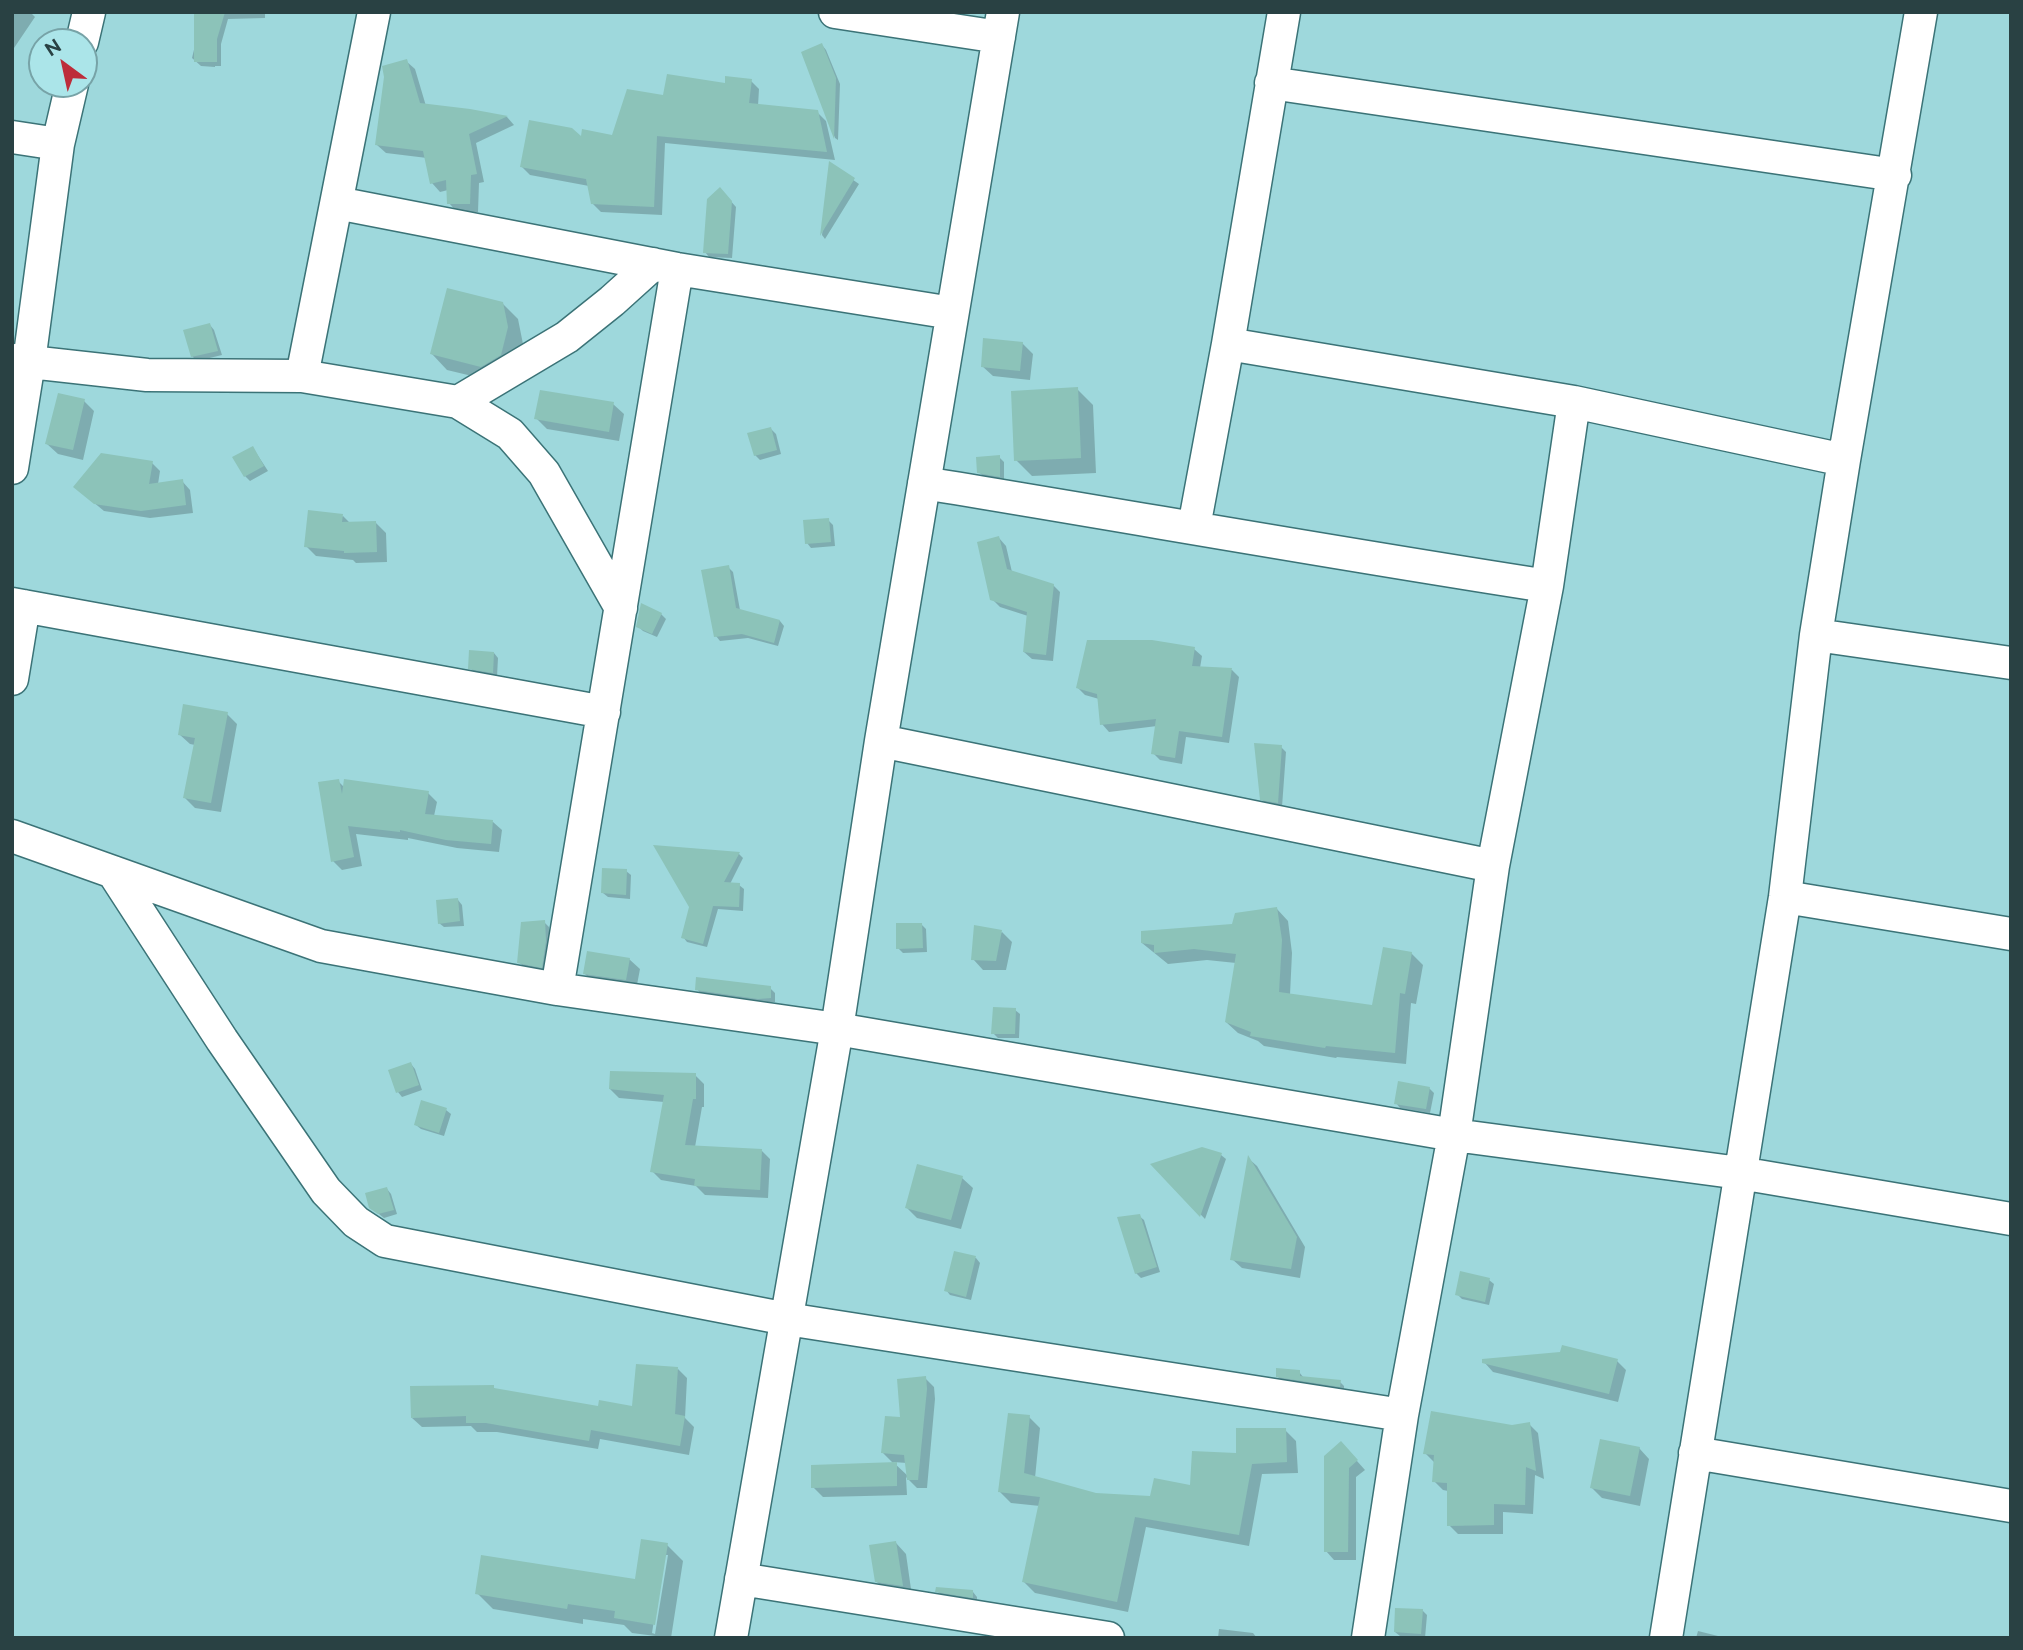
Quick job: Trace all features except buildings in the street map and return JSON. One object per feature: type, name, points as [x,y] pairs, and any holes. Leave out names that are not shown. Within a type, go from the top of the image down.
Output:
[{"type":"street","points":[[302,376],[374,12]]},
{"type":"street","points":[[731,1638],[837,1029],[881,741],[1001,25],[835,12]]},
{"type":"street","points":[[1194,527],[1284,12]]},
{"type":"street","points":[[1666,1638],[1785,897],[1816,635],[1921,12]]},
{"type":"street","points":[[1271,83],[1895,175]]},
{"type":"street","points":[[12,468],[21,361],[58,145],[69,98]]},
{"type":"street","points":[[12,137],[58,145]]},
{"type":"street","points":[[337,203],[665,266],[952,313]]},
{"type":"street","points":[[458,402],[567,337],[665,266]]},
{"type":"street","points":[[557,989],[621,608],[665,266]]},
{"type":"street","points":[[1228,344],[1574,402],[1844,460]]},
{"type":"street","points":[[21,361],[147,375],[302,376],[458,402],[510,434],[544,473],[621,608]]},
{"type":"street","points":[[1368,1638],[1402,1415],[1454,1135],[1493,866],[1547,586],[1574,402]]},
{"type":"street","points":[[924,483],[1194,527],[1398,564],[1547,586]]},
{"type":"street","points":[[12,679],[18,605],[604,712]]},
{"type":"street","points":[[1816,635],[2011,663]]},
{"type":"street","points":[[881,741],[1493,866]]},
{"type":"street","points":[[12,836],[321,946],[557,989],[837,1029],[1454,1135],[1740,1173],[2011,1219]]},
{"type":"street","points":[[113,872],[222,1040],[326,1191],[356,1222],[385,1241],[787,1319],[1402,1415]]},
{"type":"street","points":[[1785,897],[2011,934]]},
{"type":"street","points":[[1695,1453],[2011,1506]]},
{"type":"street","points":[[741,1579],[1028,1632],[1108,1638]]}]
